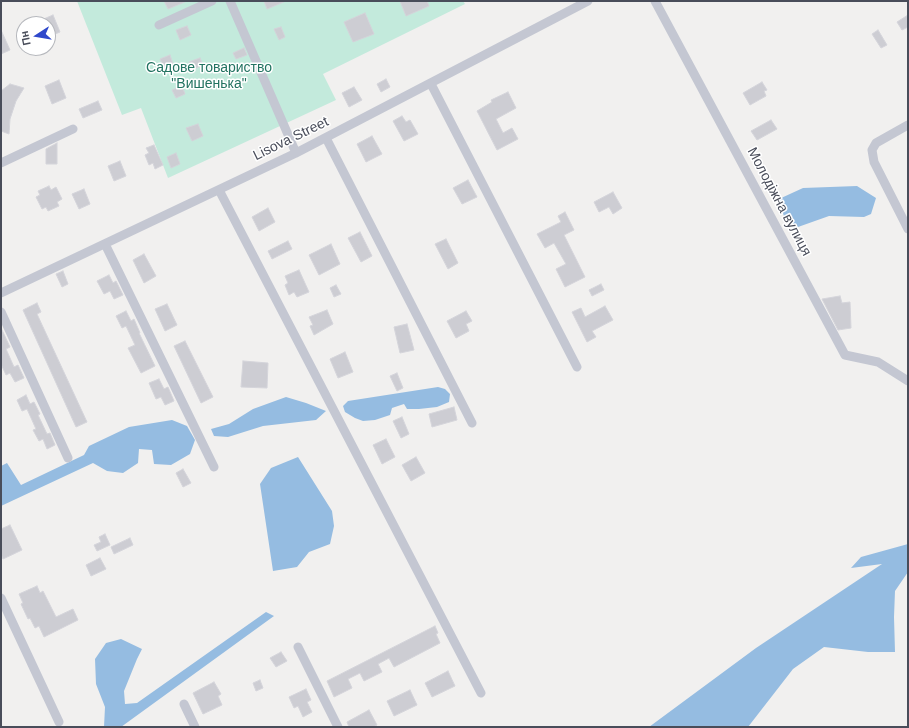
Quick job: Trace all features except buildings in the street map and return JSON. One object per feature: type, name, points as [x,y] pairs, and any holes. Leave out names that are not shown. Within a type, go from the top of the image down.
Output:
[{"type":"street","points":[[159,25],[212,1]]},
{"type":"street","points":[[230,1],[296,153]]},
{"type":"street","name":"Lisova Street","points":[[1,293],[296,153],[588,1]]},
{"type":"street","name":"Молодіжна вулиця","points":[[655,1],[845,354],[878,362],[908,381]]},
{"type":"street","points":[[430,84],[577,367]]},
{"type":"street","points":[[908,125],[876,143],[872,150],[874,162],[908,229]]},
{"type":"street","points":[[1,163],[73,129]]},
{"type":"street","points":[[326,138],[472,423]]},
{"type":"street","points":[[219,190],[481,693]]},
{"type":"street","points":[[105,244],[214,467]]},
{"type":"street","points":[[1,312],[68,458]]},
{"type":"street","points":[[1,598],[59,722]]},
{"type":"street","points":[[298,647],[338,727]]},
{"type":"street","points":[[184,704],[196,727]]},
{"type":"green space","name":"Садове товариство \"Вишенька\"","points":[[77,1],[463,1],[465,4],[323,74],[336,100],[168,178],[141,108],[122,115]]},
{"type":"water","points":[[857,186],[876,198],[871,214],[864,217],[829,216],[798,227],[785,220],[779,199],[803,188]]},
{"type":"water","points":[[438,387],[445,389],[450,394],[449,402],[437,407],[419,409],[407,409],[404,404],[392,408],[390,415],[375,420],[363,421],[355,418],[345,412],[343,406],[348,401]]},
{"type":"water","points":[[286,397],[326,411],[316,420],[263,426],[228,437],[214,436],[211,429],[229,424],[253,409]]},
{"type":"water","points":[[172,420],[187,426],[195,440],[190,454],[171,465],[154,464],[152,450],[139,449],[138,463],[123,473],[107,471],[93,463],[1,506],[1,466],[7,463],[21,485],[84,455],[89,446],[129,427]]},
{"type":"water","points":[[298,457],[332,511],[334,526],[330,544],[309,552],[297,567],[273,571],[260,484],[271,468]]},
{"type":"water","points":[[908,544],[908,572],[895,591],[895,652],[868,652],[824,647],[793,669],[748,727],[649,727],[756,648],[882,564],[851,568],[861,557]]},
{"type":"water","points":[[266,612],[274,616],[121,727],[104,727],[105,707],[96,684],[95,659],[106,643],[121,639],[142,649],[124,691],[125,704],[137,703]]}]
